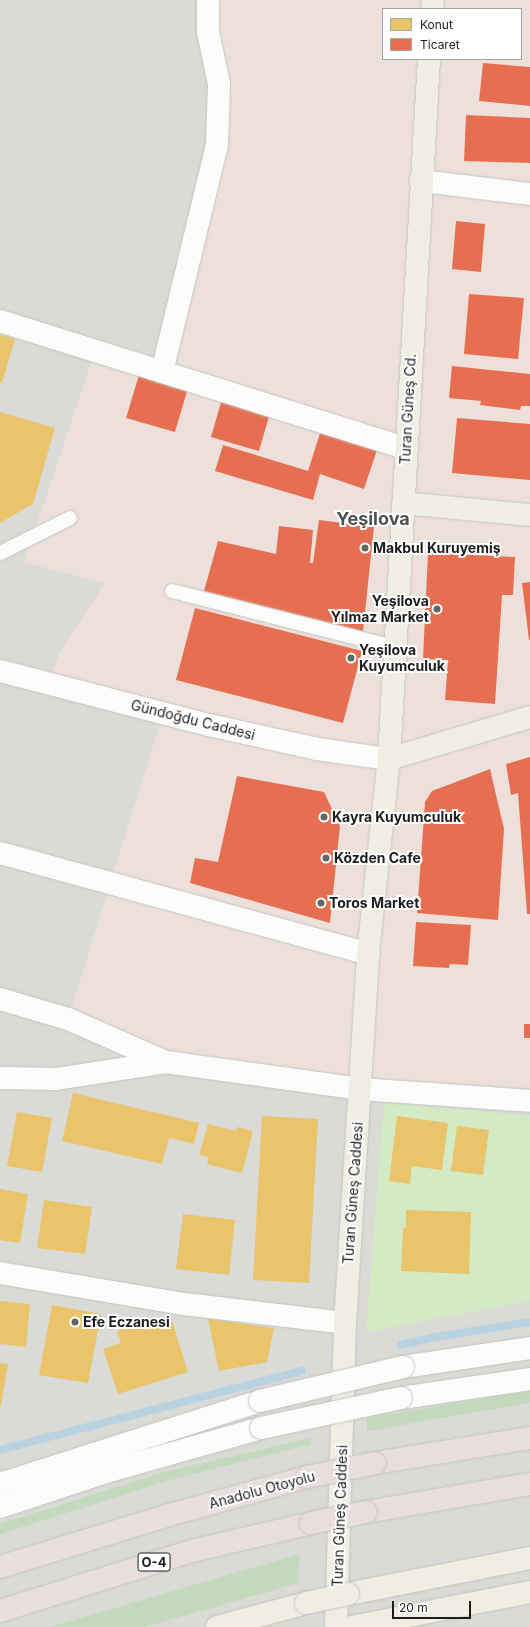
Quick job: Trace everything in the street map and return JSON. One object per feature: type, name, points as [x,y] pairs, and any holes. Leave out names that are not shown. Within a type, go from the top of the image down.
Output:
[{"type":"highway","name":"Anadolu Otoyolu","points":[[0,1566],[169,1515],[307,1477],[375,1463],[530,1438]]},
{"type":"highway","name":"O-4","points":[[0,1611],[80,1584],[192,1551],[311,1523],[366,1512],[530,1484]]},
{"type":"main road","name":"Turan Güneş Cd.","points":[[389,760],[394,647],[429,60]]},
{"type":"main road","points":[[403,503],[530,515]]},
{"type":"main road","points":[[389,760],[530,717]]},
{"type":"main road","name":"Turan Güneş Caddesi","points":[[336,1627],[345,1323],[368,954],[389,760]]},
{"type":"main road","points":[[218,1627],[306,1602],[530,1558]]},
{"type":"main road","points":[[352,1627],[530,1592]]},
{"type":"street","points":[[162,372],[217,145],[219,84],[208,32],[208,0]]},
{"type":"street","points":[[421,181],[530,194]]},
{"type":"street","points":[[0,321],[406,448]]},
{"type":"street","name":"Gündoğdu Caddesi","points":[[0,671],[209,726],[317,749],[389,760]]},
{"type":"street","points":[[0,853],[368,954]]},
{"type":"street","points":[[0,999],[68,1019],[166,1062],[360,1089],[530,1101]]},
{"type":"street","points":[[0,1078],[56,1079],[166,1062]]},
{"type":"street","points":[[0,1273],[184,1304],[345,1323]]},
{"type":"street","points":[[0,1484],[260,1401],[404,1367],[530,1348]]},
{"type":"street","points":[[0,1506],[106,1472],[261,1428],[401,1398],[530,1379]]},
{"type":"lane","points":[[0,553],[70,518]]},
{"type":"lane","points":[[172,590],[394,647]]},
{"type":"shaded area","points":[[0,0],[530,0],[530,1627],[0,1627]]},
{"type":"shaded area","points":[[208,0],[530,0],[530,1101],[166,1062],[68,1019],[163,714],[48,684],[60,651],[105,583],[24,562],[95,351],[162,372],[217,145]]},
{"type":"green space","points":[[384,1102],[530,1116],[530,1301],[366,1332]]},
{"type":"green space","points":[[530,1391],[530,1403],[367,1431],[367,1418]]},
{"type":"green space","points":[[311,1438],[311,1444],[170,1480],[0,1534],[0,1524],[168,1471]]},
{"type":"green space","points":[[300,1554],[298,1583],[145,1627],[50,1627]]},
{"type":"building: Konut","points":[[0,335],[15,339],[2,383],[0,382]]},
{"type":"building: Konut","points":[[0,412],[55,428],[33,504],[0,523]]},
{"type":"building: Konut","points":[[73,1093],[199,1123],[194,1144],[169,1138],[162,1164],[62,1141]]},
{"type":"building: Konut","points":[[17,1112],[52,1118],[42,1172],[7,1166]]},
{"type":"building: Konut","points":[[262,1116],[318,1119],[309,1283],[253,1280]]},
{"type":"building: Konut","points":[[397,1116],[448,1123],[442,1170],[412,1166],[410,1184],[389,1181]]},
{"type":"building: Konut","points":[[208,1124],[236,1131],[237,1127],[253,1131],[242,1173],[207,1164],[209,1157],[199,1155]]},
{"type":"building: Konut","points":[[457,1126],[489,1130],[483,1175],[451,1171]]},
{"type":"building: Konut","points":[[0,1189],[28,1194],[20,1243],[0,1240]]},
{"type":"building: Konut","points":[[44,1200],[92,1207],[85,1254],[37,1248]]},
{"type":"building: Konut","points":[[406,1210],[471,1212],[469,1274],[401,1271],[403,1228],[406,1228]]},
{"type":"building: Konut","points":[[183,1214],[235,1220],[229,1275],[176,1269]]},
{"type":"building: Konut","points":[[0,1301],[30,1304],[26,1347],[0,1344]]},
{"type":"building: Konut","points":[[52,1305],[101,1314],[88,1383],[39,1375]]},
{"type":"building: Konut","points":[[155,1319],[157,1326],[172,1321],[188,1372],[118,1394],[103,1349],[121,1343],[117,1331]]},
{"type":"building: Konut","points":[[208,1319],[274,1328],[267,1362],[219,1371]]},
{"type":"building: Konut","points":[[0,1363],[8,1364],[1,1405],[0,1405]]},
{"type":"building: Ticaret","points":[[483,63],[530,67],[530,106],[479,101]]},
{"type":"building: Ticaret","points":[[466,115],[530,118],[530,163],[464,161]]},
{"type":"building: Ticaret","points":[[456,221],[485,224],[481,272],[452,269]]},
{"type":"building: Ticaret","points":[[469,294],[524,298],[518,359],[464,354]]},
{"type":"building: Ticaret","points":[[452,366],[530,374],[530,406],[521,406],[520,410],[480,405],[481,401],[449,398]]},
{"type":"building: Ticaret","points":[[139,375],[188,388],[175,432],[126,418]]},
{"type":"building: Ticaret","points":[[222,399],[270,413],[259,451],[211,437]]},
{"type":"building: Ticaret","points":[[457,418],[530,424],[530,480],[452,473]]},
{"type":"building: Ticaret","points":[[321,430],[378,447],[364,489],[320,474],[313,500],[215,471],[223,445],[308,471]]},
{"type":"building: Ticaret","points":[[319,520],[374,527],[363,631],[204,591],[218,541],[276,554],[279,526],[313,530],[310,563],[313,563]]},
{"type":"building: Ticaret","points":[[428,553],[515,557],[513,595],[502,595],[495,704],[445,700],[448,660],[423,659]]},
{"type":"building: Ticaret","points":[[530,582],[530,640],[529,640],[522,583]]},
{"type":"building: Ticaret","points":[[195,608],[362,651],[343,723],[176,680]]},
{"type":"building: Ticaret","points":[[530,757],[530,914],[527,914],[518,793],[511,795],[506,764]]},
{"type":"building: Ticaret","points":[[490,769],[504,829],[498,920],[417,913],[425,802],[432,791]]},
{"type":"building: Ticaret","points":[[237,776],[324,792],[340,826],[330,923],[190,883],[195,858],[218,862]]},
{"type":"building: Ticaret","points":[[416,922],[471,925],[468,965],[450,964],[449,968],[413,966]]},
{"type":"building: Ticaret","points":[[524,1024],[530,1024],[530,1038],[524,1038]]},
{"type":"waterway","points":[[401,1345],[435,1337],[530,1322]]},
{"type":"waterway","points":[[0,1450],[302,1371]]},
{"type":"place","name":"Makbul Kuruyemiş","points":[[365,548]]},
{"type":"place","name":"Yeşilova Yılmaz Market","points":[[437,609]]},
{"type":"place","name":"Yeşilova Kuyumculuk","points":[[351,658]]},
{"type":"place","name":"Kayra Kuyumculuk","points":[[324,817]]},
{"type":"place","name":"Közden Cafe","points":[[326,858]]},
{"type":"place","name":"Toros Market","points":[[321,903]]},
{"type":"place","name":"Efe Eczanesi","points":[[75,1322]]},
{"type":"district","name":"Yeşilova","points":[[373,519]]}]
